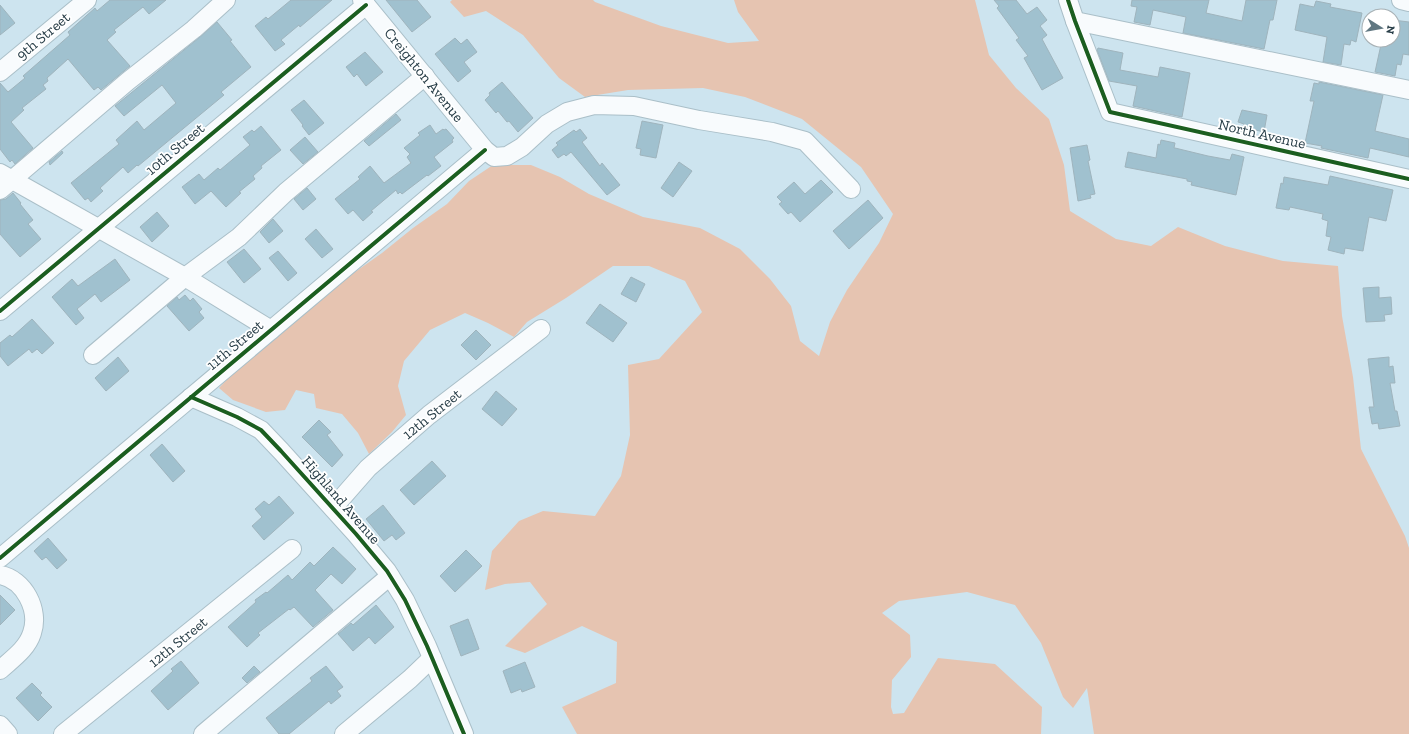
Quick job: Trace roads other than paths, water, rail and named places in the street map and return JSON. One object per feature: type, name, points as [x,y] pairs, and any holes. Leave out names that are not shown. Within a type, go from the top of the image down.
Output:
[{"type":"street","points":[[226,0],[194,29],[4,181],[99,228],[185,277],[271,330]]},
{"type":"street","points":[[1068,0],[1075,21],[1409,90]]},
{"type":"street","points":[[1401,0],[1409,2]]},
{"type":"street","name":"9th Street","points":[[0,72],[80,2]]},
{"type":"street","name":"Creighton Avenue","points":[[364,2],[485,150]]},
{"type":"street","name":"10th Street","points":[[0,311],[364,2]]},
{"type":"street","name":"North Avenue","points":[[1075,21],[1110,112],[1409,179]]},
{"type":"street","points":[[92,355],[185,277],[239,237],[286,192],[424,76]]},
{"type":"street","points":[[485,150],[494,157],[507,156],[522,147],[547,124],[567,112],[594,105],[634,106],[699,120],[772,132],[805,141],[852,189]]},
{"type":"street","name":"11th Street","points":[[0,558],[485,150]]},
{"type":"street","name":"12th Street","points":[[333,508],[368,468],[401,439],[429,415],[541,329]]},
{"type":"street","name":"Highland Avenue","points":[[191,397],[237,417],[260,430],[281,450],[356,534],[390,576],[406,600],[464,734]]},
{"type":"street","name":"12th Street","points":[[63,734],[292,549]]},
{"type":"street","points":[[0,575],[14,580],[22,587],[29,598],[33,611],[34,623],[32,633],[27,643],[20,652],[0,670]]},
{"type":"street","points":[[203,734],[390,576]]},
{"type":"street","points":[[344,734],[410,679],[432,658]]},
{"type":"street","points":[[0,725],[8,734]]}]
